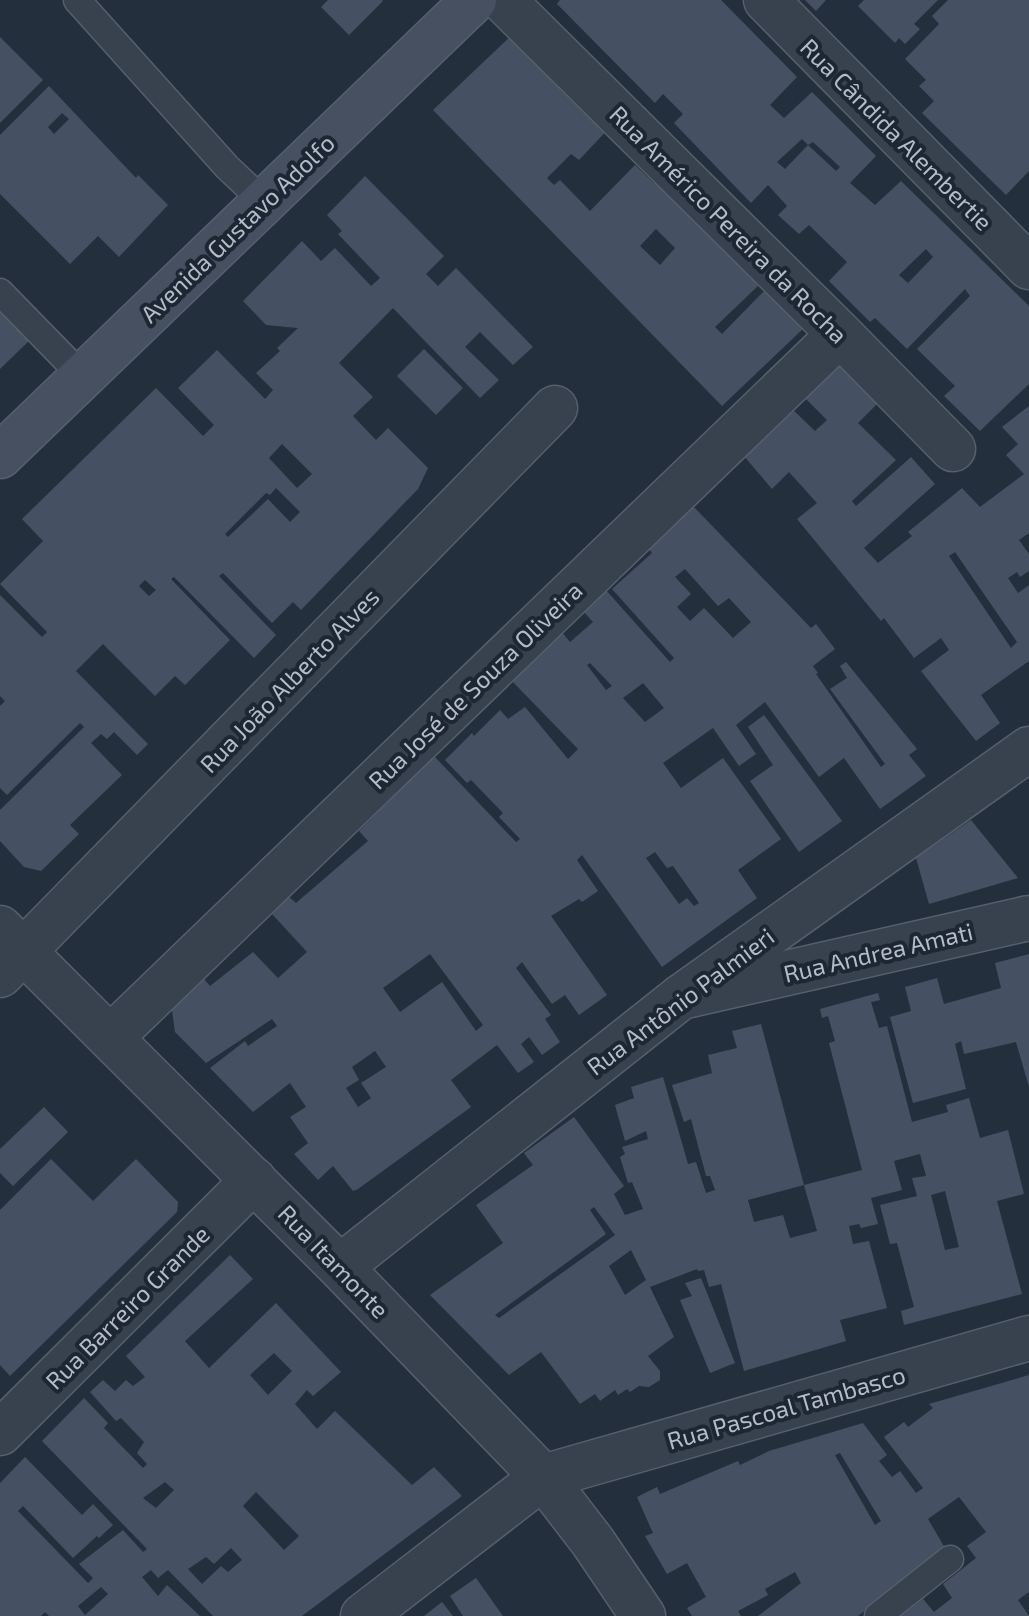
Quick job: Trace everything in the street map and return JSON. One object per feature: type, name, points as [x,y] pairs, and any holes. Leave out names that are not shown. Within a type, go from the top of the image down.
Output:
[{"type":"main road","name":"Avenida Gustavo Adolfo","points":[[0,456],[474,0]]},
{"type":"street","name":"Rua Américo Pereira da Rocha","points":[[503,0],[953,449]]},
{"type":"street","name":"Rua Cândida Alembertie","points":[[766,0],[1029,267]]},
{"type":"street","name":"Rua José de Souza Oliveira","points":[[111,1037],[840,334]]},
{"type":"street","name":"Rua João Alberto Alves","points":[[8,951],[555,408]]},
{"type":"street","name":"Rua Antônio Palmieri","points":[[340,1267],[681,997],[1029,749]]},
{"type":"street","name":"Rua Andrea Amati","points":[[681,997],[1029,918]]},
{"type":"street","name":"Rua Itamonte","points":[[8,951],[111,1037],[543,1477],[593,1542],[643,1616]]},
{"type":"street","name":"Rua Barreiro Grande","points":[[0,1433],[254,1180]]},
{"type":"street","name":"Rua Pascoal Tambasco","points":[[543,1477],[1029,1338]]},
{"type":"street","points":[[363,1616],[543,1477]]},
{"type":"lane","points":[[77,0],[227,167],[264,202]]},
{"type":"lane","points":[[0,292],[82,376]]},
{"type":"lane","points":[[878,1616],[950,1559]]},
{"type":"building","points":[[328,0],[383,1],[349,35],[321,7]]},
{"type":"building","points":[[560,0],[721,0],[797,77],[770,105],[784,118],[812,92],[876,156],[850,183],[875,205],[901,181],[1029,306],[1029,384],[980,431],[944,396],[955,386],[917,349],[970,296],[965,289],[907,349],[875,318],[870,322],[829,281],[847,262],[809,225],[799,234],[778,215],[787,206],[768,185],[751,203],[674,123],[683,114],[663,94],[655,103],[557,4]],"holes":[[[802,139],[808,145],[785,169],[777,162]],[[813,142],[840,167],[836,171],[808,145]],[[926,249],[933,257],[908,283],[899,275]]]},
{"type":"building","points":[[805,0],[826,0],[816,11]]},
{"type":"building","points":[[864,0],[938,0],[914,24],[920,29],[905,44],[899,38],[895,43],[858,6]]},
{"type":"building","points":[[948,0],[1029,0],[1029,171],[1006,195],[922,113],[934,101],[919,86],[926,80],[905,59],[939,24],[932,16]]},
{"type":"building","points":[[516,31],[611,126],[579,160],[571,154],[547,178],[554,185],[560,180],[590,211],[635,165],[654,183],[662,176],[759,285],[715,327],[722,334],[769,286],[807,325],[722,406],[433,110]],"holes":[[[656,229],[675,248],[660,265],[640,246]]]},
{"type":"building","points":[[0,37],[43,80],[0,123]]},
{"type":"building","points":[[49,86],[136,178],[138,175],[168,205],[119,257],[98,236],[70,264],[0,194],[0,135]],"holes":[[[62,113],[69,119],[54,134],[48,127]]]},
{"type":"building","points":[[365,176],[444,256],[426,274],[438,286],[456,268],[533,347],[513,365],[480,332],[465,347],[499,380],[480,398],[393,308],[339,363],[373,397],[353,416],[376,440],[388,428],[428,468],[418,489],[301,610],[293,602],[272,623],[223,573],[219,576],[276,635],[254,658],[174,577],[171,579],[230,640],[185,685],[175,676],[155,696],[103,644],[76,671],[148,744],[137,755],[114,732],[107,739],[101,734],[91,743],[122,775],[70,825],[79,834],[41,871],[24,867],[0,841],[0,810],[84,727],[80,723],[7,795],[0,788],[0,706],[5,701],[0,696],[0,595],[42,637],[47,632],[0,584],[43,541],[22,519],[156,388],[203,436],[214,425],[178,388],[217,350],[265,399],[273,390],[256,373],[280,351],[277,348],[298,328],[266,325],[243,301],[302,241],[321,261],[335,248],[371,286],[380,278],[338,234],[342,231],[327,215]],"holes":[[[282,444],[312,474],[297,488],[269,458]],[[276,488],[300,512],[290,522],[268,499],[228,537],[225,534],[266,493],[270,495]],[[145,580],[156,590],[149,596],[139,586]]]},
{"type":"building","points":[[0,301],[34,336],[0,369]]},
{"type":"building","points":[[424,349],[463,388],[436,415],[397,376]]},
{"type":"building","points":[[842,361],[881,400],[858,423],[896,460],[852,501],[856,506],[911,457],[935,484],[864,548],[878,563],[912,536],[908,532],[962,488],[980,507],[1024,474],[1006,455],[1018,444],[1002,427],[1029,406],[1029,533],[1019,540],[1029,554],[1029,571],[1020,577],[1017,572],[1008,578],[1018,593],[1029,585],[1029,661],[981,695],[1000,723],[976,741],[921,671],[949,650],[941,638],[914,658],[884,618],[881,621],[797,519],[817,503],[789,472],[772,489],[743,455],[792,409],[815,431],[827,420],[804,397]],"holes":[[[955,552],[1017,642],[1011,648],[949,556]]]},
{"type":"building","points":[[692,505],[811,628],[816,624],[835,649],[813,666],[816,674],[881,767],[885,764],[830,689],[847,678],[840,666],[846,662],[917,749],[909,755],[926,776],[880,809],[844,758],[819,777],[765,702],[736,725],[756,754],[739,766],[713,728],[663,763],[681,788],[723,758],[781,839],[738,870],[757,898],[662,967],[582,855],[577,860],[598,891],[551,916],[607,995],[579,1015],[565,995],[552,1004],[522,962],[516,968],[551,1015],[545,1019],[560,1042],[542,1055],[529,1037],[521,1044],[534,1062],[518,1073],[497,1045],[451,1080],[471,1107],[358,1189],[353,1191],[333,1166],[318,1180],[294,1154],[308,1143],[290,1117],[306,1107],[290,1083],[253,1112],[210,1068],[245,1041],[248,1046],[277,1026],[272,1019],[206,1063],[175,1032],[172,1010],[204,979],[210,986],[253,952],[278,978],[307,952],[272,914],[289,897],[296,903],[368,841],[359,831],[434,756],[516,842],[520,839],[499,817],[503,813],[471,780],[467,783],[445,760],[500,710],[508,719],[525,707],[568,759],[578,749],[511,680],[561,631],[570,642],[593,622],[583,611],[605,589],[670,662],[674,658],[612,589],[652,553],[648,548]],"holes":[[[685,569],[718,606],[729,598],[751,622],[733,638],[704,608],[690,621],[677,607],[691,594],[675,577]],[[590,663],[612,686],[606,690],[587,665]],[[643,683],[664,708],[645,722],[623,698]],[[655,852],[667,868],[673,866],[699,903],[694,906],[687,898],[679,904],[646,858]],[[430,954],[483,1025],[476,1031],[442,982],[400,1012],[383,988]],[[375,1051],[386,1067],[361,1083],[371,1098],[358,1107],[346,1088],[359,1080],[352,1067]]]},
{"type":"building","points":[[764,715],[842,821],[799,852],[750,781],[773,765],[748,727]]},
{"type":"building","points":[[971,820],[1018,878],[929,904],[916,858]]},
{"type":"building","points":[[1029,954],[1029,1087],[1016,1042],[964,1054],[961,1041],[955,1044],[966,1089],[913,1103],[890,1017],[911,1011],[905,987],[937,978],[944,1004],[1001,988],[995,963]]},
{"type":"building","points":[[878,993],[880,1000],[871,1002],[879,1028],[887,1026],[912,1122],[948,1112],[946,1105],[969,1098],[980,1138],[1008,1130],[1024,1194],[997,1201],[1022,1294],[904,1325],[901,1311],[914,1307],[897,1243],[890,1244],[880,1205],[917,1196],[912,1178],[926,1176],[920,1154],[894,1161],[902,1190],[871,1198],[878,1224],[861,1228],[859,1224],[849,1226],[853,1244],[869,1241],[887,1308],[840,1320],[846,1341],[744,1371],[721,1284],[709,1287],[704,1270],[697,1269],[650,1287],[674,1337],[648,1356],[660,1371],[660,1380],[649,1387],[639,1386],[630,1392],[627,1389],[618,1395],[615,1390],[600,1401],[595,1394],[580,1404],[541,1352],[509,1375],[430,1295],[503,1243],[476,1205],[533,1165],[524,1153],[574,1117],[624,1186],[614,1194],[625,1215],[643,1209],[632,1182],[628,1183],[620,1157],[625,1154],[622,1147],[648,1139],[646,1131],[625,1141],[615,1105],[634,1098],[631,1087],[663,1077],[688,1164],[696,1162],[706,1193],[715,1190],[710,1176],[706,1176],[691,1119],[684,1122],[672,1085],[712,1073],[708,1055],[737,1048],[732,1031],[761,1024],[804,1185],[862,1170],[829,1043],[835,1041],[828,1016],[822,1018],[820,1009]],"holes":[[[804,1185],[817,1231],[790,1238],[783,1215],[754,1222],[748,1200]],[[945,1191],[959,1247],[945,1250],[931,1195]],[[594,1207],[615,1235],[499,1318],[495,1315],[606,1234],[590,1210]],[[631,1250],[646,1280],[625,1295],[609,1266]]]},
{"type":"building","points":[[44,1107],[68,1132],[13,1186],[0,1173],[0,1149]]},
{"type":"building","points":[[51,1159],[93,1201],[136,1159],[178,1202],[177,1212],[10,1376],[0,1365],[0,1210]]},
{"type":"building","points":[[230,1255],[253,1279],[185,1341],[209,1368],[276,1303],[341,1372],[313,1396],[307,1390],[295,1404],[317,1429],[335,1411],[412,1485],[434,1467],[462,1496],[302,1616],[213,1616],[168,1570],[158,1578],[151,1570],[142,1577],[158,1596],[167,1585],[200,1616],[49,1616],[45,1612],[41,1616],[0,1616],[0,1483],[25,1457],[82,1515],[93,1504],[113,1525],[73,1558],[23,1506],[18,1511],[88,1583],[93,1578],[79,1564],[123,1530],[143,1552],[147,1549],[42,1441],[84,1398],[108,1423],[104,1428],[143,1468],[147,1464],[137,1453],[144,1442],[121,1418],[116,1421],[90,1392],[103,1380],[115,1391],[126,1380],[133,1386],[145,1377],[126,1356]],"holes":[[[274,1353],[292,1371],[268,1395],[250,1375]],[[165,1482],[174,1490],[156,1508],[143,1498]],[[256,1492],[299,1536],[284,1550],[243,1506]],[[231,1548],[242,1560],[228,1572],[221,1566],[202,1584],[188,1569],[206,1557],[214,1564]],[[101,1587],[108,1594],[85,1615],[78,1606]]]},
{"type":"building","points":[[701,1278],[735,1363],[710,1373],[680,1300],[692,1296],[685,1283]]},
{"type":"building","points":[[1029,1375],[1029,1592],[1018,1600],[1029,1616],[901,1616],[923,1599],[934,1612],[952,1598],[943,1584],[976,1558],[967,1546],[986,1532],[959,1497],[928,1519],[945,1548],[858,1616],[758,1616],[801,1583],[795,1572],[765,1589],[768,1595],[738,1611],[741,1616],[692,1616],[687,1608],[706,1597],[687,1563],[667,1574],[645,1536],[653,1533],[637,1497],[657,1487],[660,1494],[738,1461],[740,1465],[769,1451],[863,1423],[887,1455],[879,1461],[892,1477],[900,1471],[916,1493],[923,1488],[884,1437],[904,1422],[908,1427],[933,1408],[929,1404]],"holes":[[[840,1453],[881,1521],[875,1525],[835,1455]]]},
{"type":"building","points":[[476,1578],[503,1616],[463,1616],[450,1596]]},
{"type":"building","points":[[442,1602],[453,1616],[424,1616]]}]
